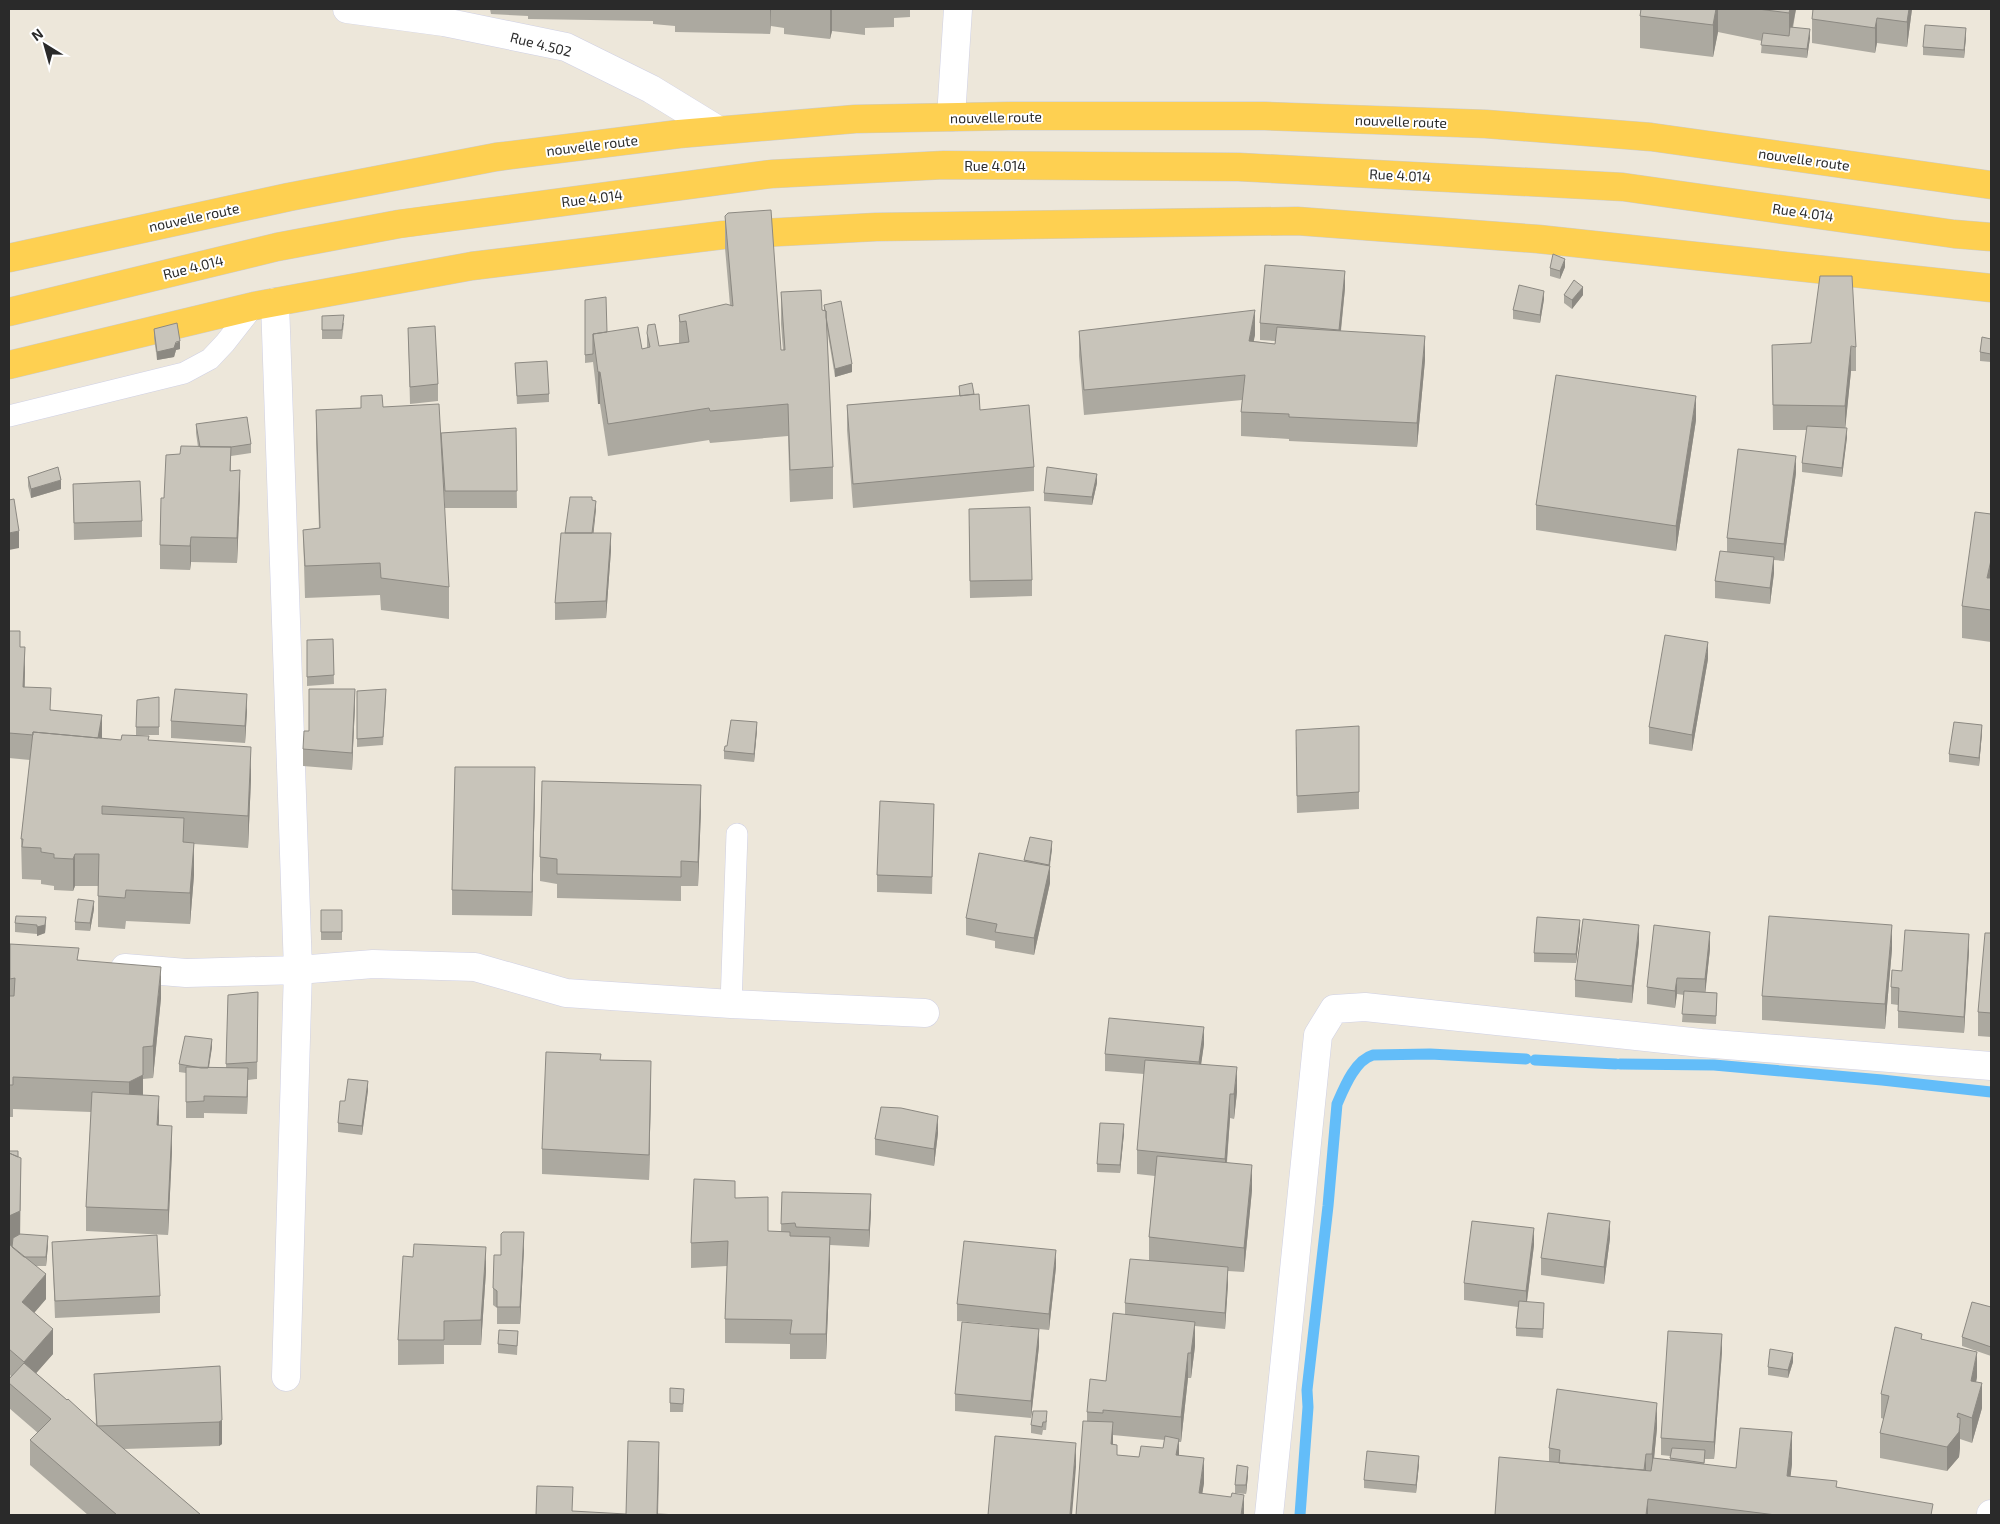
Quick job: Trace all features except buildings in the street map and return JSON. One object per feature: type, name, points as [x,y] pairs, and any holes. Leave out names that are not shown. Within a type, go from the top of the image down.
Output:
[{"type":"highway","name":"nouvelle route","points":[[9,258],[289,197],[496,157],[718,130],[855,119],[1010,116],[1264,116],[1486,124],[1651,137],[1991,185]]},
{"type":"highway","name":"Rue 4.014","points":[[9,312],[278,247],[399,224],[771,174],[944,165],[1239,167],[1623,187],[1954,234],[1991,237]]},
{"type":"highway","points":[[9,364],[265,304],[472,266],[724,235],[886,226],[1297,221],[1538,239],[1991,288]]},
{"type":"street","name":"Rue 4.502","points":[[347,9],[444,16],[566,48],[651,90],[718,130]]},
{"type":"street","points":[[951,117],[958,9]]},
{"type":"street","points":[[265,304],[298,970],[286,1377]]},
{"type":"street","points":[[97,965],[186,973],[298,970],[373,964],[476,967],[566,993],[731,1004],[925,1013]]},
{"type":"street","points":[[1268,1515],[1318,1036],[1334,1009],[1365,1007],[1701,1043],[1991,1066]]},
{"type":"lane","points":[[9,416],[184,373],[210,359],[265,304]]},
{"type":"lane","points":[[731,1004],[737,834]]},
{"type":"waterway","points":[[1300,1515],[1308,1407],[1307,1390],[1328,1206],[1337,1104],[1347,1083],[1356,1068],[1373,1055],[1430,1054],[1526,1059]]},
{"type":"waterway","points":[[1535,1060],[1616,1064]]},
{"type":"waterway","points":[[1620,1064],[1714,1065],[1991,1092]]}]
